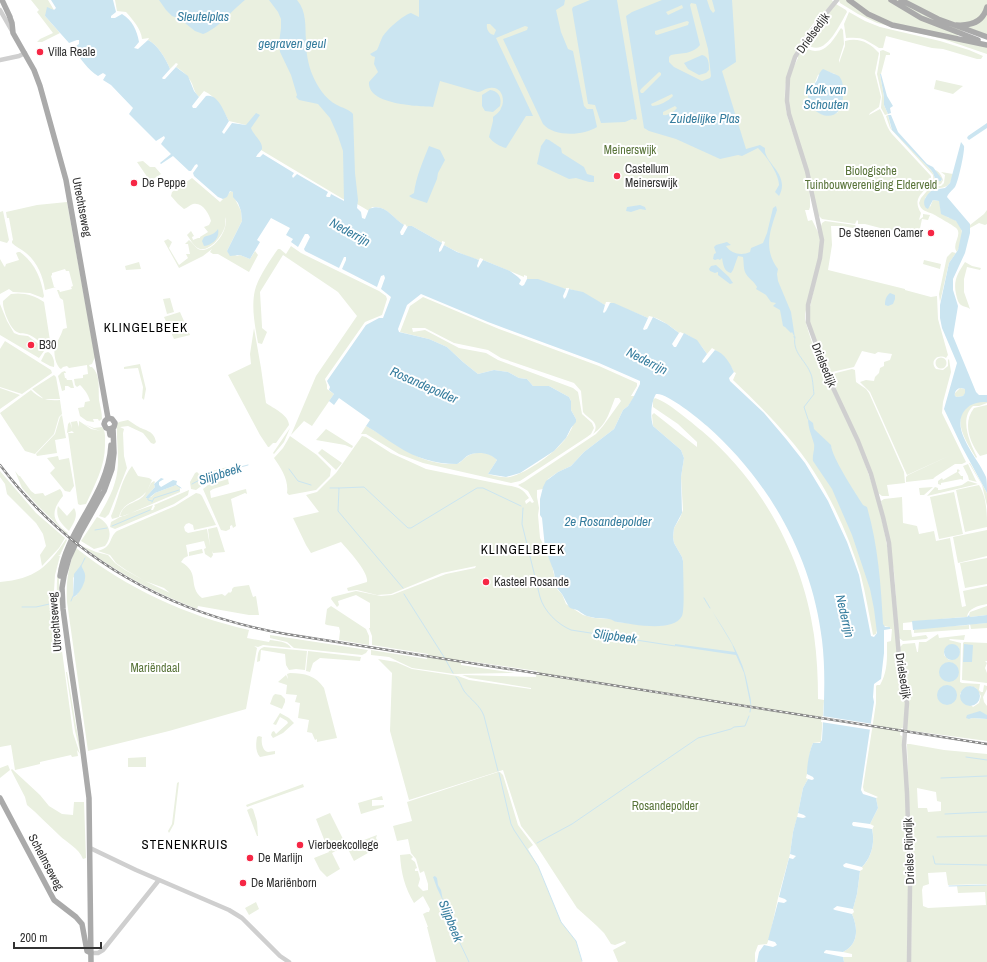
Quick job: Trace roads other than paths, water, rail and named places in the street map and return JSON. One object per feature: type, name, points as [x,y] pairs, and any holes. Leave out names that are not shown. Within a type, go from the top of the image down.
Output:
[{"type":"main road","points":[[2,0],[16,28],[24,51]]},
{"type":"main road","points":[[849,0],[868,14],[892,25],[987,44]]},
{"type":"main road","points":[[891,0],[910,12],[934,23],[987,44]]},
{"type":"main road","points":[[901,0],[951,25],[987,37]]},
{"type":"main road","points":[[951,25],[975,23],[984,15],[987,7]]},
{"type":"main road","points":[[9,15],[13,33]]},
{"type":"main road","name":"Utrechtseweg","points":[[13,33],[24,51],[40,86],[67,184],[108,418],[104,424],[105,427],[111,429],[111,448],[104,479],[69,545],[63,560],[60,577],[63,627],[75,707],[74,714],[83,752],[89,798],[89,952],[91,962]]},
{"type":"main road","name":"Schelmseweg","points":[[0,798],[54,900],[76,917],[82,924],[89,952]]},
{"type":"street","name":"Drielsedijk","points":[[837,0],[810,33],[796,57],[788,78],[787,106],[807,171],[822,240],[820,258],[808,305],[808,322],[827,375],[858,441],[871,474],[887,537],[893,577],[900,668],[907,703],[904,740]]},
{"type":"street","name":"Utrechtseweg","points":[[0,10],[13,33]]},
{"type":"street","points":[[0,60],[16,56],[24,51]]},
{"type":"street","name":"Drielse Rijndijk","points":[[904,740],[910,886],[909,962]]},
{"type":"street","points":[[90,848],[233,912],[242,918],[280,956],[289,962]]},
{"type":"street","points":[[89,952],[98,953],[103,950],[159,880]]},
{"type":"water","points":[[51,0],[113,0],[116,12],[111,16],[111,18],[115,18],[122,14],[131,22],[137,33],[139,42],[134,48],[138,49],[148,40],[155,45],[164,57],[170,69],[162,78],[165,79],[176,67],[188,76],[194,91],[199,97],[192,106],[193,108],[196,108],[206,96],[214,97],[220,104],[229,121],[222,132],[224,134],[232,123],[246,125],[256,113],[260,115],[251,128],[262,146],[262,149],[256,157],[260,157],[263,154],[294,173],[292,176],[293,178],[297,174],[328,192],[327,197],[330,197],[331,194],[344,201],[343,151],[338,136],[330,118],[318,104],[299,100],[296,97],[297,95],[291,75],[280,52],[279,43],[281,19],[278,12],[269,0],[297,0],[304,14],[308,58],[314,79],[322,92],[329,99],[353,114],[355,173],[358,200],[357,208],[361,212],[362,218],[365,219],[369,209],[375,207],[384,209],[404,225],[400,232],[401,235],[403,235],[408,226],[412,226],[442,243],[439,252],[444,245],[457,252],[479,260],[477,266],[478,268],[483,260],[510,271],[521,280],[519,284],[522,286],[527,279],[538,279],[566,289],[563,296],[564,299],[569,289],[583,292],[605,305],[604,313],[610,303],[614,303],[648,318],[643,329],[644,330],[647,329],[653,317],[667,324],[679,333],[672,344],[674,347],[676,347],[684,333],[697,340],[707,354],[702,361],[703,363],[715,350],[722,354],[729,362],[734,372],[729,378],[730,381],[764,413],[786,439],[805,463],[828,501],[847,542],[859,575],[871,636],[874,637],[877,633],[870,589],[852,535],[832,489],[813,461],[814,444],[809,429],[808,419],[813,423],[814,429],[831,445],[835,458],[844,475],[863,505],[867,507],[876,550],[883,624],[885,627],[890,627],[890,629],[884,630],[884,653],[881,679],[874,684],[874,702],[861,790],[863,794],[876,798],[878,808],[870,824],[853,822],[852,824],[853,826],[872,829],[872,849],[868,859],[862,867],[846,863],[843,865],[844,867],[860,871],[857,894],[853,909],[837,906],[833,909],[852,914],[856,935],[852,945],[843,952],[826,950],[824,952],[843,957],[844,962],[757,962],[759,952],[764,945],[773,947],[777,945],[775,942],[768,940],[778,902],[784,903],[787,901],[779,897],[789,858],[793,859],[796,856],[790,854],[797,817],[806,817],[798,813],[803,788],[808,779],[814,779],[807,774],[808,758],[813,743],[820,743],[822,740],[824,677],[822,640],[817,609],[809,579],[798,550],[784,522],[750,471],[703,422],[674,401],[661,394],[656,394],[653,401],[652,410],[653,426],[681,450],[684,458],[681,477],[682,513],[674,528],[673,537],[674,543],[683,561],[684,598],[682,616],[677,621],[670,624],[652,626],[616,622],[610,619],[593,618],[570,608],[556,587],[554,572],[545,548],[542,518],[540,515],[540,499],[543,487],[546,481],[558,472],[571,466],[584,452],[614,429],[623,410],[628,406],[633,398],[640,381],[599,363],[488,322],[421,294],[407,305],[398,329],[399,332],[429,339],[447,347],[478,374],[494,370],[508,372],[519,378],[527,379],[533,386],[549,386],[569,397],[571,401],[571,410],[576,422],[566,438],[554,451],[520,473],[506,477],[488,474],[497,460],[487,454],[470,454],[457,464],[441,463],[418,457],[393,444],[366,426],[370,420],[339,398],[334,405],[329,401],[334,394],[329,390],[330,387],[327,381],[366,325],[379,318],[383,318],[391,297],[381,289],[385,278],[384,275],[381,276],[377,287],[342,269],[346,257],[344,257],[339,268],[305,251],[304,249],[310,237],[308,234],[305,234],[298,247],[291,242],[293,239],[286,235],[290,228],[271,218],[257,240],[260,242],[250,259],[240,255],[230,256],[227,251],[242,221],[241,211],[238,203],[233,197],[233,192],[230,191],[227,197],[223,199],[218,197],[194,176],[193,173],[198,166],[197,164],[191,171],[189,171],[173,156],[161,164],[160,163],[171,154],[161,144],[165,138],[164,136],[156,141],[129,114],[133,108],[111,85],[103,80],[106,75],[103,73],[98,76],[84,64],[73,48],[79,44],[79,40],[69,43],[45,16],[47,7],[54,10],[56,8]]},
{"type":"water","name":"Sleutelplas","points":[[159,0],[245,0],[219,24],[209,32],[203,34],[195,31],[180,19],[172,16]]},
{"type":"water","points":[[419,0],[565,0],[564,5],[556,10],[561,32],[568,49],[573,51],[584,106],[587,109],[593,109],[597,127],[584,132],[569,134],[554,131],[543,124],[503,39],[527,30],[528,27],[525,26],[496,38],[533,116],[526,116],[506,148],[492,141],[489,137],[493,117],[500,111],[503,101],[502,94],[497,89],[488,88],[478,92],[440,81],[433,107],[406,105],[384,100],[371,90],[369,82],[378,72],[374,64],[375,57],[370,54],[377,50],[384,35],[399,20],[411,13],[419,17]],"holes":[[[487,24],[490,24],[496,30],[494,35],[487,29]]]},
{"type":"water","points":[[590,0],[617,0],[637,119],[635,120],[632,119],[625,122],[601,123],[595,105],[588,104],[572,9],[573,7]]},
{"type":"water","name":"Zuidelijke Plas","points":[[662,0],[707,0],[713,13],[715,11],[712,0],[732,0],[736,62],[722,71],[746,149],[760,145],[765,148],[768,159],[776,169],[782,181],[782,188],[779,196],[775,192],[779,185],[777,176],[768,160],[758,148],[742,156],[738,155],[720,159],[676,139],[649,131],[644,128],[626,16],[632,12]],"holes":[[[691,3],[696,4],[708,49],[711,76],[710,78],[702,81],[674,67],[669,62],[669,57],[671,55],[691,52],[700,45],[690,5]],[[682,5],[683,8],[668,15],[666,12]],[[687,21],[689,22],[688,25],[657,35],[655,34],[655,31]],[[659,72],[661,73],[661,75],[643,93],[641,93],[641,89]],[[672,94],[673,96],[671,98],[652,106],[651,104]],[[675,106],[677,108],[671,113],[663,115],[663,112]]]},
{"type":"water","points":[[702,55],[706,57],[709,63],[709,70],[706,73],[699,75],[688,69],[684,63]]},
{"type":"water","name":"Kolk van Schouten","points":[[823,69],[839,76],[841,78],[843,88],[841,107],[837,113],[831,116],[817,112],[812,107],[809,100],[808,92],[816,82],[820,72]]},
{"type":"water","points":[[880,74],[887,96],[893,106],[890,108],[891,113],[888,114],[884,105]]},
{"type":"water","points":[[490,90],[498,93],[501,100],[500,106],[493,112],[485,111],[482,106],[482,95]]},
{"type":"water","points":[[888,115],[891,115],[898,132],[927,164],[933,167],[942,179],[941,181],[936,181],[931,170],[892,130]]},
{"type":"water","points":[[987,123],[987,128],[969,140],[967,138],[968,136]]},
{"type":"water","points":[[546,139],[561,148],[562,153],[584,167],[587,174],[594,176],[594,182],[576,178],[569,179],[537,164],[541,146]]},
{"type":"water","points":[[961,142],[964,149],[959,174],[955,187],[947,197],[970,224],[970,233],[965,253],[953,279],[953,290],[958,306],[953,336],[976,392],[979,395],[987,395],[987,402],[975,403],[965,410],[961,418],[961,426],[967,444],[986,477],[987,493],[962,447],[944,409],[957,363],[942,328],[940,305],[949,263],[958,250],[962,231],[956,221],[941,214],[939,201],[933,200],[928,209],[926,208],[924,201],[932,190],[945,188],[950,183]],"holes":[[[957,389],[965,389],[963,396],[955,396]]]},
{"type":"water","points":[[429,146],[440,150],[445,160],[438,173],[427,203],[409,196],[414,193],[418,175]]},
{"type":"water","points":[[640,205],[645,207],[646,210],[640,209],[631,212],[626,211],[627,207]]},
{"type":"water","points":[[776,206],[777,210],[770,233],[769,247],[773,262],[778,269],[778,281],[791,312],[795,338],[793,337],[792,332],[791,333],[783,326],[780,310],[773,306],[776,303],[771,302],[766,295],[756,289],[756,285],[746,274],[743,257],[738,256],[731,273],[725,269],[722,258],[720,260],[713,259],[714,254],[716,253],[714,247],[716,245],[727,242],[731,245],[726,246],[728,249],[737,254],[744,254],[750,252],[751,248],[763,243],[773,208]]},
{"type":"water","points":[[218,229],[217,238],[210,244],[204,246],[202,241],[204,237],[213,234]]},
{"type":"water","points":[[716,265],[729,277],[733,283],[730,284],[718,275],[718,272],[715,273],[710,271],[709,269],[711,266]]},
{"type":"water","points":[[890,293],[895,295],[895,299],[893,304],[888,306],[885,305],[885,301]]},
{"type":"water","points":[[161,478],[164,479],[159,482],[161,487],[173,480],[177,481],[176,485],[146,498],[155,487],[154,484]]},
{"type":"water","points":[[81,565],[85,575],[85,580],[79,592],[73,597],[74,574]]},
{"type":"water","points":[[712,611],[729,638],[739,656],[746,676],[751,707],[744,673],[736,655],[675,646],[675,644],[735,652],[732,644]]},
{"type":"water","points":[[969,615],[970,617],[987,615],[987,623],[913,630],[912,621],[967,617]]},
{"type":"water","points":[[952,644],[958,646],[960,652],[958,658],[952,660],[946,658],[944,652],[946,646]]},
{"type":"water","points":[[964,644],[973,645],[972,662],[963,662]]},
{"type":"water","points":[[945,662],[953,662],[959,668],[959,676],[953,682],[945,682],[939,676],[939,668]]},
{"type":"water","points":[[943,685],[951,685],[957,691],[957,699],[951,705],[943,705],[937,699],[937,691]]},
{"type":"water","points":[[966,686],[974,686],[980,692],[980,700],[974,706],[966,706],[960,700],[960,692]]},
{"type":"water","points":[[980,711],[987,715],[987,719],[966,718],[967,715]]},
{"type":"water","points":[[435,876],[441,890],[443,901],[433,877]]},
{"type":"waterway","points":[[795,337],[795,347],[808,368],[812,380],[814,394],[804,407],[808,419]]},
{"type":"waterway","name":"Slijpbeek","points":[[192,484],[207,476],[248,465]]},
{"type":"waterway","name":"Slijpbeek","points":[[289,469],[298,481],[311,485]]},
{"type":"waterway","points":[[175,484],[181,488]]},
{"type":"waterway","name":"Slijpbeek","points":[[339,488],[364,487],[408,528],[411,528],[477,488],[483,488],[521,506]]},
{"type":"waterway","name":"Slijpbeek","points":[[330,488],[339,488],[338,511],[403,588]]},
{"type":"waterway","name":"Slijpbeek","points":[[152,502],[154,498],[179,490]]},
{"type":"waterway","name":"Slijpbeek","points":[[148,498],[148,500],[152,501]]},
{"type":"waterway","name":"Slijpbeek","points":[[523,508],[522,524],[540,597],[548,612],[556,621],[571,630],[675,646]]},
{"type":"waterway","name":"Slijpbeek","points":[[112,526],[150,510]]},
{"type":"waterway","name":"Slijpbeek","points":[[95,530],[107,528]]},
{"type":"waterway","name":"Slijpbeek","points":[[81,566],[85,558]]},
{"type":"waterway","name":"Slijpbeek","points":[[404,594],[453,673]]},
{"type":"waterway","name":"Slijpbeek","points":[[71,601],[73,596]]},
{"type":"waterway","points":[[704,598],[710,608]]},
{"type":"waterway","name":"Slijpbeek","points":[[22,607],[36,607],[54,603]]},
{"type":"waterway","name":"Slijpbeek","points":[[456,677],[464,691],[478,706],[484,716],[498,771]]},
{"type":"waterway","name":"Slijpbeek","points":[[750,712],[751,706]]},
{"type":"waterway","points":[[537,843],[572,824],[698,738],[734,727],[745,726],[749,716]]},
{"type":"waterway","points":[[966,757],[987,760]]},
{"type":"waterway","name":"Slijpbeek","points":[[499,773],[511,824],[538,866],[561,922],[576,941],[582,961]]},
{"type":"waterway","points":[[941,778],[987,776]]},
{"type":"waterway","points":[[945,814],[987,812]]},
{"type":"waterway","points":[[937,837],[987,836]]},
{"type":"waterway","points":[[933,856],[935,864],[987,865]]},
{"type":"waterway","points":[[949,886],[986,885]]},
{"type":"waterway","name":"Slijpbeek","points":[[443,899],[457,937],[469,962]]},
{"type":"railway","points":[[0,465],[28,498],[58,528],[91,555],[126,577],[163,597],[202,612],[243,625],[286,634],[987,744]]},
{"type":"place","name":"Villa Reale","points":[[40,52]]},
{"type":"place","name":"Castellum Meinerswijk","points":[[617,176]]},
{"type":"place","name":"De Peppe","points":[[134,183]]},
{"type":"place","name":"De Steenen Camer","points":[[931,233]]},
{"type":"place","name":"B30","points":[[31,345]]},
{"type":"place","name":"Kasteel Rosande","points":[[486,582]]},
{"type":"place","name":"Vierbeekcollege","points":[[300,845]]},
{"type":"place","name":"De Marlijn","points":[[250,858]]},
{"type":"place","name":"De Mariënborn","points":[[243,883]]},
{"type":"district","name":"KLINGELBEEK","points":[[146,327]]},
{"type":"district","name":"KLINGELBEEK","points":[[523,549]]},
{"type":"district","name":"STENENKRUIS","points":[[185,844]]},
{"type":"water label","name":"gegraven geul","points":[[292,43]]},
{"type":"water label","name":"Nederrijn","points":[[350,232]]},
{"type":"water label","name":"Nederrijn","points":[[647,361]]},
{"type":"water label","name":"Rosandepolder","points":[[424,385]]},
{"type":"water label","name":"2e Rosandepolder","points":[[608,521]]},
{"type":"water label","name":"Nederrijn","points":[[845,616]]},
{"type":"park label","name":"Meinerswijk","points":[[630,150]]},
{"type":"park label","name":"Biologische Tuinbouwvereniging Elderveld","points":[[871,178]]},
{"type":"park label","name":"Mariëndaal","points":[[155,668]]},
{"type":"park label","name":"Rosandepolder","points":[[665,806]]}]
